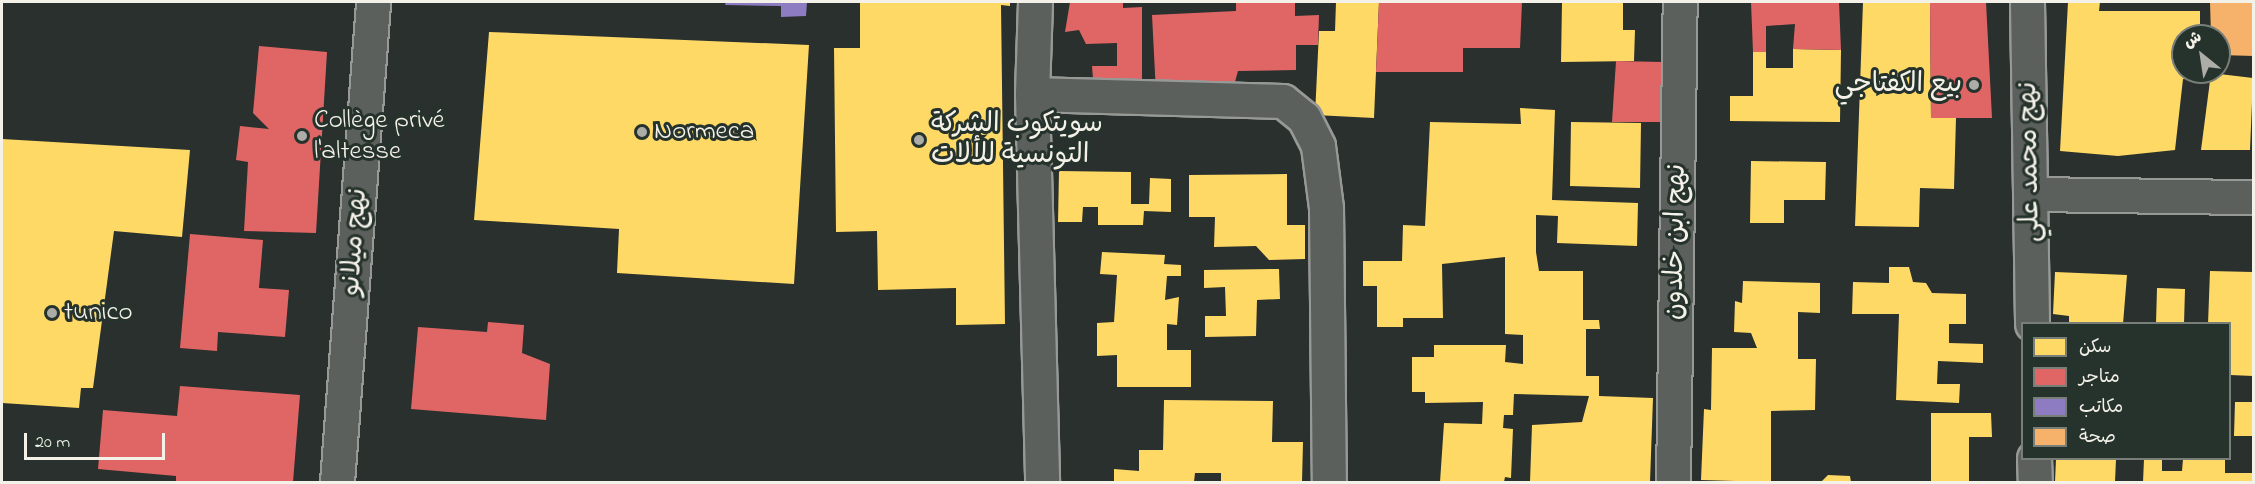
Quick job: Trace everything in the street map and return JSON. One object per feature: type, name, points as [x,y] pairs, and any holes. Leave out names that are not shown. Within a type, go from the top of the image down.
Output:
[{"type":"street","name":"نهج ميلانو","points":[[337,483],[373,2]]},
{"type":"street","points":[[1035,2],[1032,94],[1042,483]]},
{"type":"street","name":"نهج ابن خلدون","points":[[1672,483],[1680,2]]},
{"type":"street","name":"نهج محمد علي","points":[[2027,2],[2032,322]]},
{"type":"street","points":[[1032,94],[1283,101],[1304,118],[1318,146],[1326,208],[1329,483]]},
{"type":"street","points":[[2031,194],[2253,197]]},
{"type":"street","points":[[2034,460],[2035,483]]},
{"type":"building: سكن","name":"سويتكوب الشركة التونسية للألات","points":[[860,2],[1010,2],[1010,6],[1001,5],[1005,324],[956,325],[956,288],[878,290],[877,231],[836,232],[834,48],[860,48]]},
{"type":"building: سكن","points":[[1336,2],[1379,2],[1374,118],[1315,115],[1319,31],[1335,31]]},
{"type":"building: سكن","points":[[1562,2],[1623,2],[1623,30],[1635,30],[1634,61],[1561,62]]},
{"type":"building: سكن","points":[[1863,2],[1930,2],[1931,118],[1956,118],[1954,189],[1920,188],[1919,227],[1855,226]]},
{"type":"building: سكن","points":[[2068,2],[2100,2],[2099,11],[2200,11],[2200,24],[2171,24],[2171,84],[2182,84],[2175,150],[2118,156],[2060,151]]},
{"type":"building: سكن","name":"Normeca","points":[[489,32],[809,45],[794,284],[617,273],[619,229],[474,220]]},
{"type":"building: سكن","points":[[1793,49],[1841,50],[1840,122],[1730,121],[1730,96],[1753,96],[1753,52],[1766,52],[1766,68],[1793,68]]},
{"type":"building: سكن","points":[[2231,75],[2253,78],[2250,150],[2201,150],[2210,84],[2231,84]]},
{"type":"building: سكن","points":[[1520,108],[1555,110],[1552,200],[1638,203],[1637,246],[1557,243],[1558,216],[1536,215],[1536,252],[1539,271],[1583,271],[1583,320],[1599,320],[1600,329],[1586,329],[1586,376],[1599,376],[1599,396],[1653,398],[1650,482],[1530,482],[1532,425],[1582,422],[1589,396],[1514,394],[1513,415],[1504,415],[1503,428],[1513,429],[1511,478],[1505,477],[1504,482],[1440,482],[1444,423],[1482,424],[1483,402],[1425,403],[1425,392],[1412,392],[1412,357],[1434,357],[1434,345],[1506,345],[1505,362],[1523,364],[1523,335],[1505,334],[1505,257],[1442,264],[1443,318],[1403,318],[1403,327],[1377,327],[1377,286],[1363,286],[1363,261],[1402,261],[1403,225],[1425,226],[1430,122],[1521,124]]},
{"type":"building: سكن","points":[[1571,122],[1641,123],[1640,188],[1570,186]]},
{"type":"building: سكن","name":"tunico","points":[[2,139],[190,150],[182,237],[114,231],[93,388],[81,388],[79,408],[2,403]]},
{"type":"building: سكن","points":[[1751,161],[1826,162],[1825,200],[1784,200],[1784,223],[1750,223]]},
{"type":"building: سكن","points":[[1059,171],[1131,172],[1131,204],[1149,204],[1150,178],[1171,179],[1171,212],[1144,211],[1143,225],[1098,225],[1098,207],[1083,207],[1082,222],[1058,222]]},
{"type":"building: سكن","points":[[1287,174],[1287,225],[1305,225],[1305,259],[1269,260],[1256,246],[1214,247],[1215,217],[1189,217],[1189,175]]},
{"type":"building: سكن","points":[[1102,252],[1165,255],[1164,264],[1181,265],[1181,276],[1167,276],[1165,300],[1179,297],[1177,325],[1167,324],[1167,350],[1191,350],[1191,387],[1117,387],[1117,355],[1097,356],[1097,323],[1114,322],[1117,275],[1100,274]]},
{"type":"building: سكن","points":[[1889,267],[1909,267],[1913,282],[1926,283],[1932,293],[1966,294],[1966,324],[1949,324],[1949,343],[1983,344],[1983,363],[1938,361],[1937,384],[1960,384],[1959,403],[1896,400],[1899,314],[1852,314],[1853,282],[1889,283]]},
{"type":"building: سكن","points":[[1279,269],[1280,299],[1257,300],[1256,336],[1205,337],[1205,316],[1226,316],[1225,287],[1204,288],[1204,270]]},
{"type":"building: سكن","points":[[2210,271],[2253,272],[2253,376],[2231,375],[2231,322],[2208,322]]},
{"type":"building: سكن","points":[[2055,272],[2127,275],[2123,322],[2069,322],[2069,316],[2053,314]]},
{"type":"building: سكن","points":[[1743,281],[1820,283],[1820,313],[1798,312],[1798,359],[1816,359],[1815,410],[1771,411],[1771,482],[1701,480],[1704,409],[1711,410],[1712,348],[1757,348],[1751,333],[1734,332],[1735,301],[1742,303]]},
{"type":"building: سكن","points":[[2157,288],[2185,289],[2184,322],[2156,322]]},
{"type":"building: سكن","points":[[1164,400],[1273,401],[1272,442],[1303,442],[1302,482],[1221,482],[1221,473],[1195,473],[1194,482],[1114,482],[1114,469],[1139,471],[1139,450],[1163,450]]},
{"type":"building: سكن","points":[[2235,402],[2253,402],[2253,436],[2234,436]]},
{"type":"building: سكن","points":[[1931,413],[1991,413],[1992,437],[1969,437],[1969,482],[1931,482]]},
{"type":"building: سكن","points":[[2056,460],[2116,460],[2115,482],[2055,482]]},
{"type":"building: سكن","points":[[2144,460],[2162,460],[2162,471],[2182,471],[2183,460],[2225,460],[2225,473],[2253,473],[2253,482],[2143,482]]},
{"type":"building: سكن","points":[[1828,475],[1850,476],[1851,482],[1821,482]]},
{"type":"building: متاجر","points":[[1070,2],[1123,2],[1123,8],[1142,7],[1142,79],[1093,79],[1092,66],[1117,66],[1117,43],[1086,44],[1079,30],[1065,32]]},
{"type":"building: متاجر","points":[[1236,2],[1295,2],[1295,16],[1319,15],[1318,45],[1296,45],[1296,70],[1238,71],[1233,89],[1156,93],[1152,15],[1236,11]]},
{"type":"building: متاجر","points":[[1379,2],[1522,2],[1520,48],[1463,48],[1463,72],[1376,72]]},
{"type":"building: متاجر","points":[[1751,2],[1839,2],[1841,50],[1793,49],[1795,24],[1766,26],[1766,52],[1753,52]]},
{"type":"building: متاجر","points":[[1930,2],[1986,2],[1992,118],[1931,118]]},
{"type":"building: متاجر","points":[[259,46],[327,52],[316,233],[244,231],[248,162],[236,160],[240,126],[269,129],[253,113]]},
{"type":"building: متاجر","points":[[1616,61],[1663,62],[1664,122],[1612,122]]},
{"type":"building: متاجر","points":[[190,234],[263,240],[259,288],[289,290],[285,337],[218,332],[217,351],[180,348]]},
{"type":"building: متاجر","points":[[488,322],[524,325],[522,353],[550,364],[546,420],[411,409],[418,327],[487,332]]},
{"type":"building: متاجر","points":[[180,386],[300,395],[293,482],[176,482],[176,476],[98,469],[103,410],[177,416]]},
{"type":"building: مكاتب","points":[[726,2],[807,2],[806,16],[781,17],[781,6],[725,5]]},
{"type":"building: صحة","points":[[2210,2],[2254,2],[2254,56],[2231,55],[2231,24],[2211,24]]},
{"type":"place","name":"بيع الكفتاجي","points":[[1974,85]]},
{"type":"place","name":"Normeca","points":[[642,132]]},
{"type":"place","name":"Collège privé l'altesse","points":[[302,136]]},
{"type":"place","name":"سويتكوب الشركة التونسية للألات","points":[[919,140]]},
{"type":"place","name":"tunico","points":[[52,313]]}]
